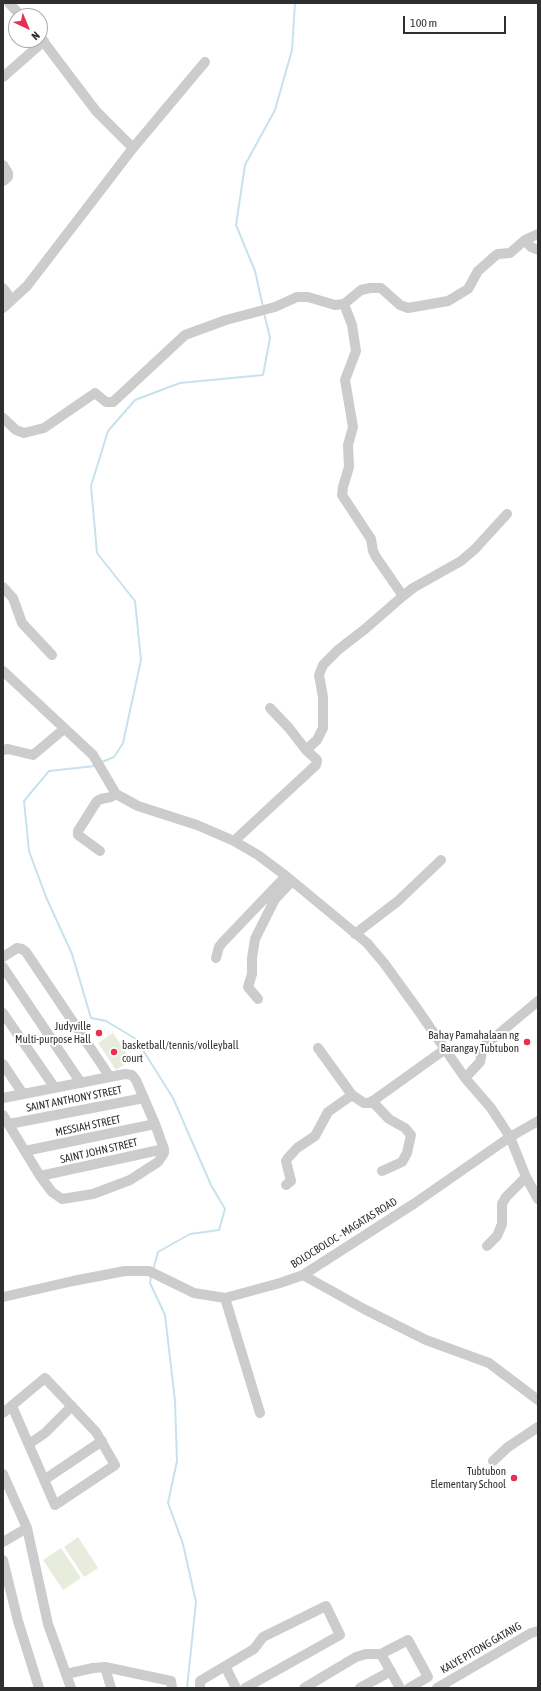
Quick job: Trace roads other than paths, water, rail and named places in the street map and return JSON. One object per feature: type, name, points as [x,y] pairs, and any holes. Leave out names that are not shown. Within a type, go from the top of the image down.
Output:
[{"type":"street","points":[[48,47],[96,111],[133,148]]},
{"type":"street","points":[[3,77],[33,48]]},
{"type":"street","points":[[6,305],[27,286],[133,148],[205,62]]},
{"type":"street","points":[[3,165],[8,173],[8,177],[3,181]]},
{"type":"street","points":[[3,418],[16,430],[24,433],[44,428],[95,393],[106,402],[113,402],[185,335],[226,320],[264,310],[297,297],[308,297],[335,305],[344,304],[361,290],[381,288],[400,305],[408,308],[448,301],[468,289],[478,271],[498,254],[510,253],[525,240],[538,234]]},
{"type":"street","points":[[525,240],[531,247],[538,250]]},
{"type":"street","points":[[3,288],[7,293],[6,305]]},
{"type":"street","points":[[344,304],[352,325],[356,351],[346,380],[353,427],[348,446],[349,467],[342,495],[371,539],[376,557],[403,596]]},
{"type":"street","points":[[306,750],[317,740],[323,728],[323,697],[319,675],[323,665],[338,650],[366,629],[413,588],[461,561],[475,549],[507,514]]},
{"type":"street","points":[[3,587],[12,598],[22,623],[52,654]]},
{"type":"street","points":[[3,671],[93,756],[116,794],[138,806],[197,825],[234,841],[258,855],[289,878],[367,943],[384,963],[465,1078],[491,1108],[510,1137],[526,1177],[538,1199]]},
{"type":"street","points":[[234,841],[316,765],[317,760],[306,750],[289,728],[270,708]]},
{"type":"street","points":[[3,750],[8,749],[33,755],[64,729]]},
{"type":"street","points":[[100,851],[78,835],[78,832],[97,801],[116,794]]},
{"type":"street","points":[[356,934],[398,901],[441,860]]},
{"type":"street","points":[[216,958],[219,947],[222,943],[289,878]]},
{"type":"street","points":[[258,1000],[248,987],[252,974],[252,958],[255,939],[275,899],[289,878]]},
{"type":"street","points":[[3,957],[17,948],[26,952],[110,1077]]},
{"type":"street","points":[[3,967],[81,1083]]},
{"type":"street","points":[[465,1078],[480,1062],[483,1047],[538,1001]]},
{"type":"street","points":[[3,1013],[55,1088]]},
{"type":"street","points":[[318,1048],[352,1096],[367,1104],[444,1050]]},
{"type":"street","points":[[3,1064],[23,1094]]},
{"type":"street","points":[[3,1098],[125,1074],[132,1075],[136,1080],[144,1098],[164,1149],[162,1157],[144,1172],[112,1188],[93,1194],[62,1199],[52,1192],[40,1176],[3,1116]]},
{"type":"street","points":[[286,1185],[290,1181],[286,1161],[288,1158],[297,1148],[316,1136],[328,1112],[352,1096]]},
{"type":"street","name":"SAINT ANTHONY STREET","points":[[9,1124],[144,1098]]},
{"type":"street","points":[[372,1101],[389,1119],[405,1128],[411,1135],[407,1153],[402,1162],[382,1170]]},
{"type":"street","name":"BOLOCBOLOC - MAGATAS ROAD","points":[[3,1297],[125,1271],[153,1273],[194,1293],[225,1298],[258,1290],[303,1275],[415,1203],[510,1137],[538,1121]]},
{"type":"street","name":"MESSIAH STREET","points":[[25,1152],[155,1124]]},
{"type":"street","name":"SAINT JOHN STREET","points":[[40,1176],[164,1149]]},
{"type":"street","points":[[487,1246],[497,1236],[502,1224],[502,1204],[506,1197],[526,1177]]},
{"type":"street","points":[[303,1275],[364,1309],[426,1340],[489,1364],[538,1400]]},
{"type":"street","points":[[225,1298],[260,1413]]},
{"type":"street","points":[[3,1413],[45,1378],[72,1406],[102,1441],[115,1465],[55,1505],[12,1406]]},
{"type":"street","points":[[29,1444],[45,1433],[72,1406]]},
{"type":"street","points":[[493,1461],[508,1447],[538,1427]]},
{"type":"street","points":[[44,1480],[102,1441]]},
{"type":"street","points":[[3,1474],[27,1528],[48,1624],[72,1688]]},
{"type":"street","points":[[3,1542],[27,1528]]},
{"type":"street","points":[[3,1560],[18,1621],[40,1688]]},
{"type":"street","points":[[200,1688],[200,1680],[254,1649],[263,1637],[326,1606],[340,1635],[246,1688]]},
{"type":"street","name":"KALYE PITONG GATANG","points":[[437,1688],[531,1633],[538,1631]]},
{"type":"street","points":[[304,1688],[356,1657],[366,1654],[381,1654],[408,1640],[428,1677],[409,1688]]},
{"type":"street","points":[[381,1654],[400,1688]]},
{"type":"street","points":[[225,1666],[236,1688]]},
{"type":"street","points":[[66,1674],[105,1667],[171,1681],[172,1688]]},
{"type":"street","points":[[105,1667],[110,1688]]},
{"type":"street","points":[[360,1688],[390,1671]]},
{"type":"waterway","points":[[263,307],[255,271],[236,225],[245,165],[275,110],[292,50],[295,3]]},
{"type":"waterway","points":[[102,762],[114,757],[123,743],[141,660],[135,601],[97,553],[91,486],[108,431],[135,400],[180,383],[263,375],[270,338],[264,313]]},
{"type":"waterway","points":[[95,766],[49,771],[24,801],[29,851],[46,897],[72,954],[91,1018],[106,1021],[136,1039],[173,1098],[211,1185],[225,1209],[219,1230],[190,1234],[158,1252],[153,1270]]},
{"type":"waterway","points":[[151,1276],[150,1283],[165,1315],[175,1401],[177,1461],[168,1503],[183,1544],[196,1602],[187,1688]]},
{"type":"place","name":"Judyville Multi-purpose Hall","points":[[99,1033]]},
{"type":"place","name":"Bahay Pamahalaan ng Barangay Tubtubon","points":[[527,1042]]},
{"type":"place","name":"basketball/tennis/volleyball court","points":[[114,1052]]},
{"type":"place","name":"Tubtubon Elementary School","points":[[514,1478]]}]
